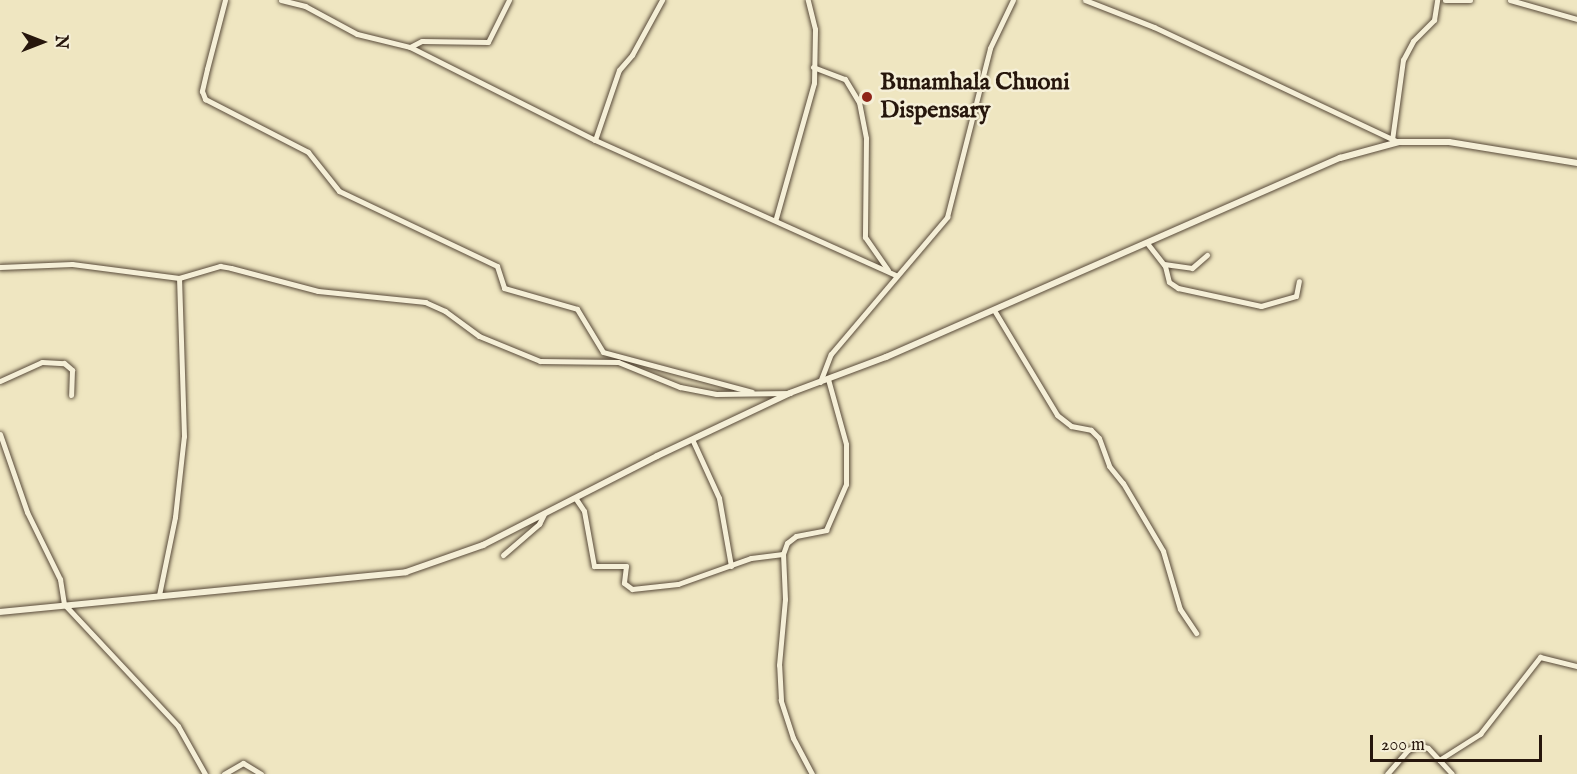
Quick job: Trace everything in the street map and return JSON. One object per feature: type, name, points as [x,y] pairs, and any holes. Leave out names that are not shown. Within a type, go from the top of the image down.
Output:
[{"type":"street","points":[[225,0],[202,91],[205,99],[308,152],[339,191],[497,266],[504,288],[577,309],[603,352],[690,379],[759,394]]},
{"type":"street","points":[[281,0],[305,6],[357,34],[410,47],[595,140],[776,218],[896,275]]},
{"type":"street","points":[[410,47],[422,41],[488,42],[509,0]]},
{"type":"street","points":[[595,140],[619,70],[632,55],[662,0]]},
{"type":"street","points":[[776,218],[812,91],[814,29],[808,0]]},
{"type":"street","points":[[820,382],[831,354],[896,275],[939,229],[953,206],[990,48],[1013,0]]},
{"type":"street","points":[[1085,0],[1173,36],[1395,141]]},
{"type":"street","points":[[1395,141],[1403,60],[1413,41],[1434,20],[1437,0]]},
{"type":"street","points":[[1445,0],[1470,0]]},
{"type":"street","points":[[1510,0],[1577,19]]},
{"type":"street","points":[[813,67],[845,80],[859,102],[867,138],[865,237],[888,270]]},
{"type":"street","points":[[0,612],[406,572],[468,551],[692,439],[790,393],[994,310],[1340,158],[1395,141],[1478,146],[1577,163]]},
{"type":"street","points":[[1147,243],[1164,264],[1174,287],[1258,306],[1296,296],[1299,281]]},
{"type":"street","points":[[1164,264],[1192,268],[1207,255]]},
{"type":"street","points":[[0,267],[72,264],[179,278],[220,266],[318,291],[425,302],[446,311],[479,336],[530,359],[618,362],[680,387],[716,394],[790,393]]},
{"type":"street","points":[[159,595],[175,517],[184,436],[179,278]]},
{"type":"street","points":[[994,310],[1057,415],[1071,426],[1093,431],[1099,438],[1108,466],[1123,483],[1163,551],[1180,609],[1196,633]]},
{"type":"street","points":[[0,381],[42,362],[64,363],[72,370],[71,395]]},
{"type":"street","points":[[812,774],[793,738],[781,700],[779,665],[786,599],[783,554],[787,543],[796,536],[826,530],[846,484],[846,444],[828,379]]},
{"type":"street","points":[[0,434],[27,512],[60,579],[64,604],[178,726],[205,774]]},
{"type":"street","points":[[692,439],[719,498],[731,566]]},
{"type":"street","points":[[576,499],[584,511],[594,566],[626,566],[623,581],[632,589],[678,584],[763,555],[783,554]]},
{"type":"street","points":[[503,555],[539,524],[544,514]]},
{"type":"street","points":[[1439,760],[1480,734],[1540,657],[1577,666]]},
{"type":"street","points":[[1387,774],[1415,746],[1428,747],[1452,774]]},
{"type":"street","points":[[224,774],[243,763],[261,774]]},
{"type":"place","name":"Bunamhala Chuoni Dispensary","points":[[867,97]]}]
